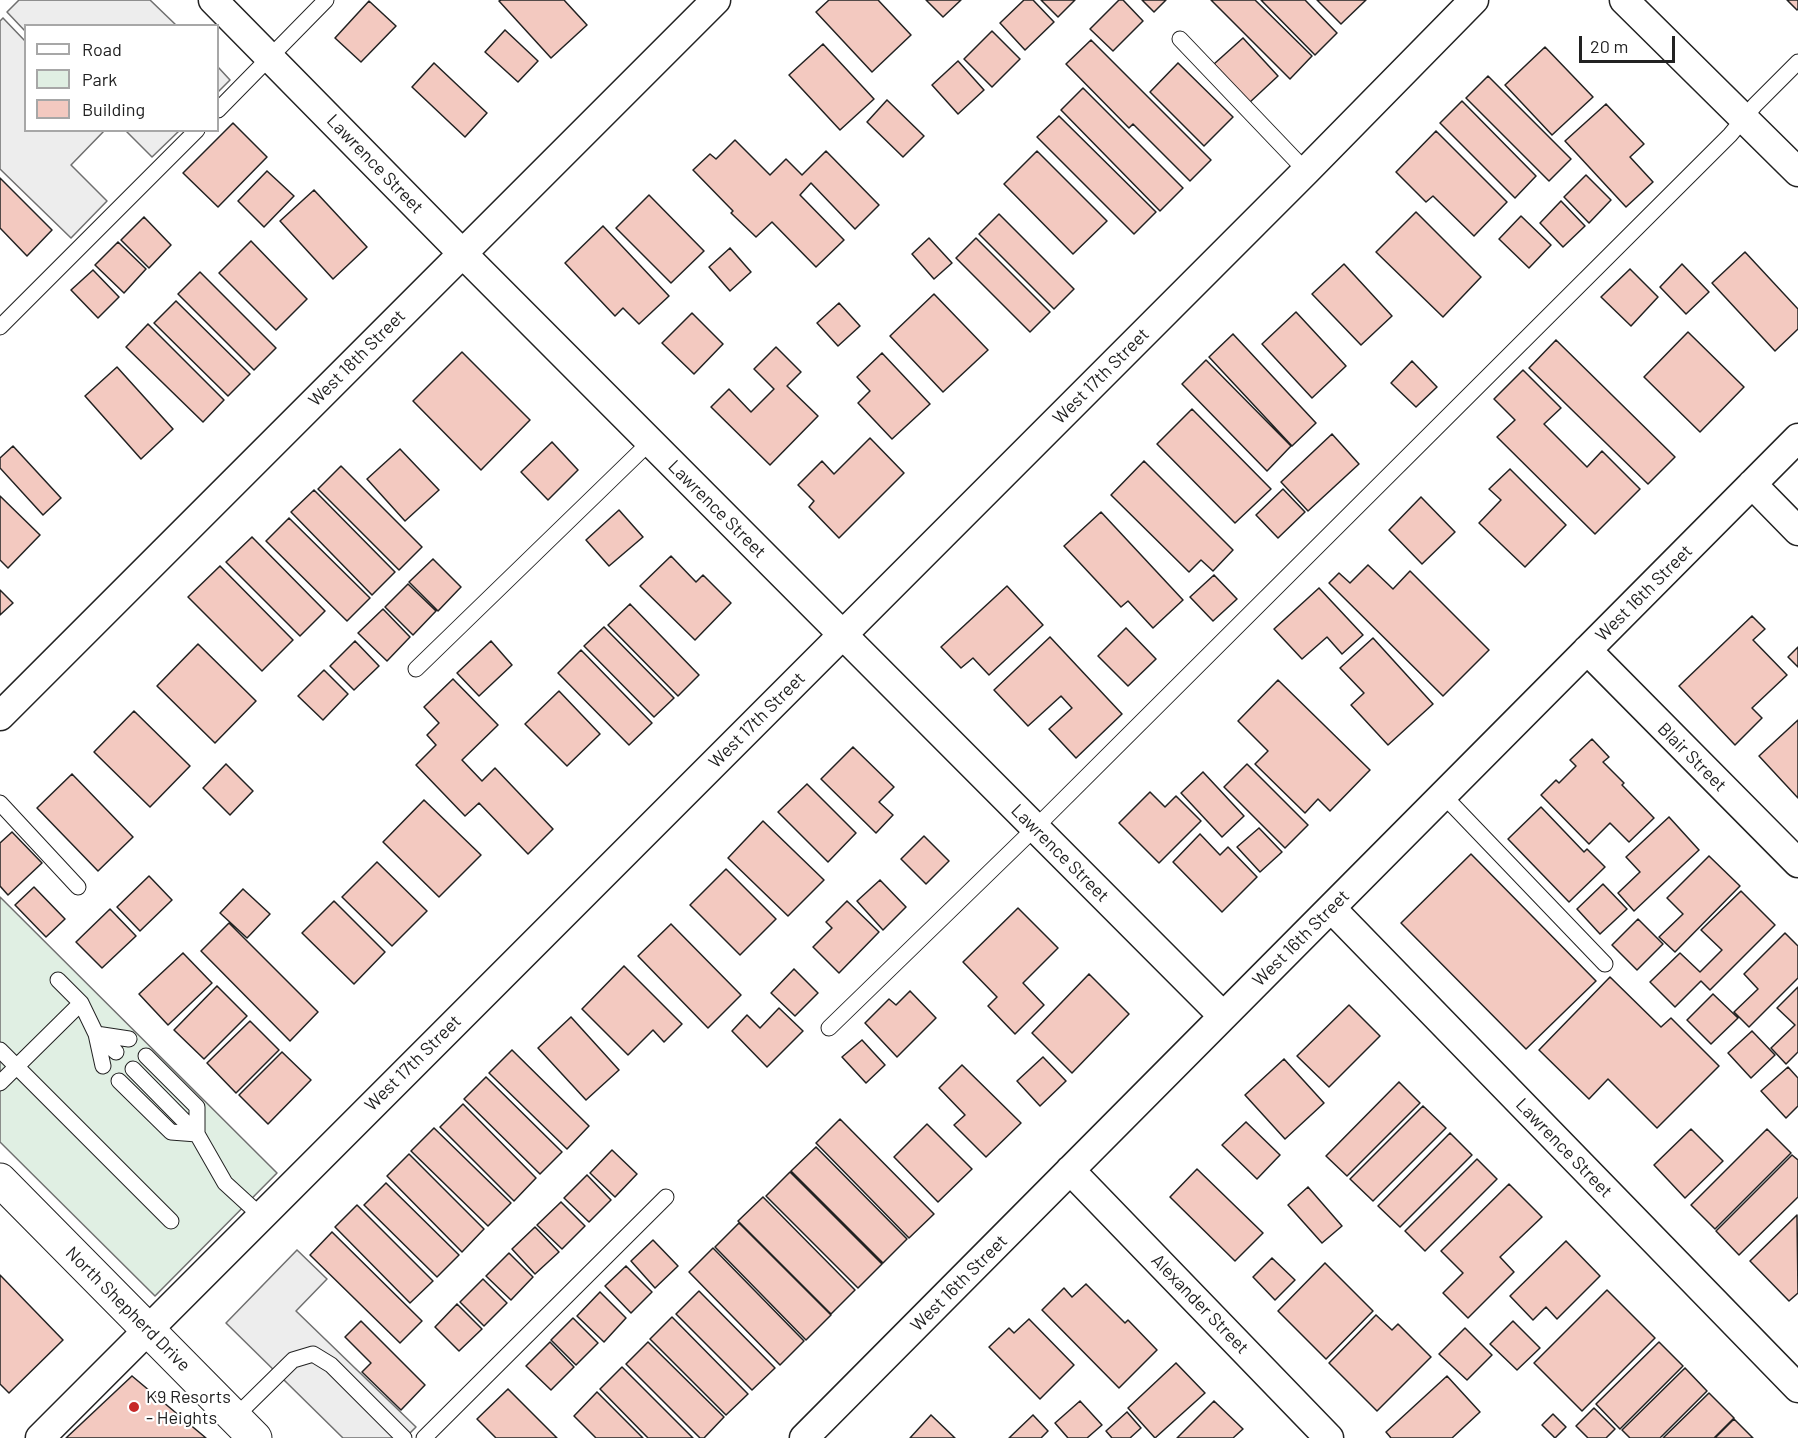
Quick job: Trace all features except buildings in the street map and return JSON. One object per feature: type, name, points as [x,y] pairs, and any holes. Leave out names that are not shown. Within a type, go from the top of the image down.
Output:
[{"type":"main road","name":"North Shepherd Drive","points":[[0,1180],[245,1428]]},
{"type":"street","name":"Lawrence Street","points":[[213,0],[1223,1016]]},
{"type":"street","name":"West 18th Street","points":[[0,716],[716,0]]},
{"type":"street","name":"West 17th Street","points":[[40,1438],[1474,0]]},
{"type":"street","points":[[1624,0],[1798,172]]},
{"type":"street","name":"West 16th Street","points":[[811,1436],[1070,1170],[1798,438]]},
{"type":"street","points":[[1752,484],[1798,531]]},
{"type":"street","name":"Blair Street","points":[[1587,650],[1798,863]]},
{"type":"street","name":"Lawrence Street","points":[[1330,908],[1798,1388]]},
{"type":"street","name":"Alexander Street","points":[[1070,1170],[1329,1438]]},
{"type":"lane","points":[[219,109],[326,0]]},
{"type":"lane","points":[[1180,39],[1306,171]]},
{"type":"lane","points":[[829,1028],[1035,828],[1730,135],[1798,62]]},
{"type":"lane","points":[[0,327],[195,132]]},
{"type":"lane","points":[[416,669],[650,442]]},
{"type":"lane","points":[[1443,795],[1605,964]]},
{"type":"lane","points":[[0,803],[78,887]]},
{"type":"lane","points":[[58,980],[81,1003],[96,1034],[103,1066]]},
{"type":"lane","points":[[0,1083],[81,1003]]},
{"type":"lane","points":[[96,1034],[129,1039]]},
{"type":"lane","points":[[96,1034],[116,1052]]},
{"type":"lane","points":[[0,1050],[171,1221]]},
{"type":"lane","points":[[146,1056],[197,1107],[197,1134]]},
{"type":"lane","points":[[133,1069],[197,1134],[225,1182],[261,1216]]},
{"type":"lane","points":[[119,1081],[171,1132],[197,1134]]},
{"type":"lane","points":[[424,1438],[666,1197]]},
{"type":"lane","points":[[245,1428],[293,1360],[313,1354],[331,1365],[404,1438]]},
{"type":"green space","points":[[0,897],[277,1173],[155,1296],[0,1142]]},
{"type":"shaded area","points":[[19,0],[150,0],[175,24],[24,24],[24,30],[7,12]]},
{"type":"shaded area","points":[[3,18],[24,40],[24,132],[103,132],[71,165],[107,201],[71,238],[0,169],[0,21]]},
{"type":"shaded area","points":[[219,68],[230,80],[219,91]]},
{"type":"shaded area","points":[[127,132],[178,132],[152,157]]},
{"type":"shaded area","points":[[297,1250],[327,1279],[296,1311],[416,1427],[405,1438],[343,1438],[226,1323]]},
{"type":"place","name":"K9 Resorts - Heights","points":[[134,1407]]}]
